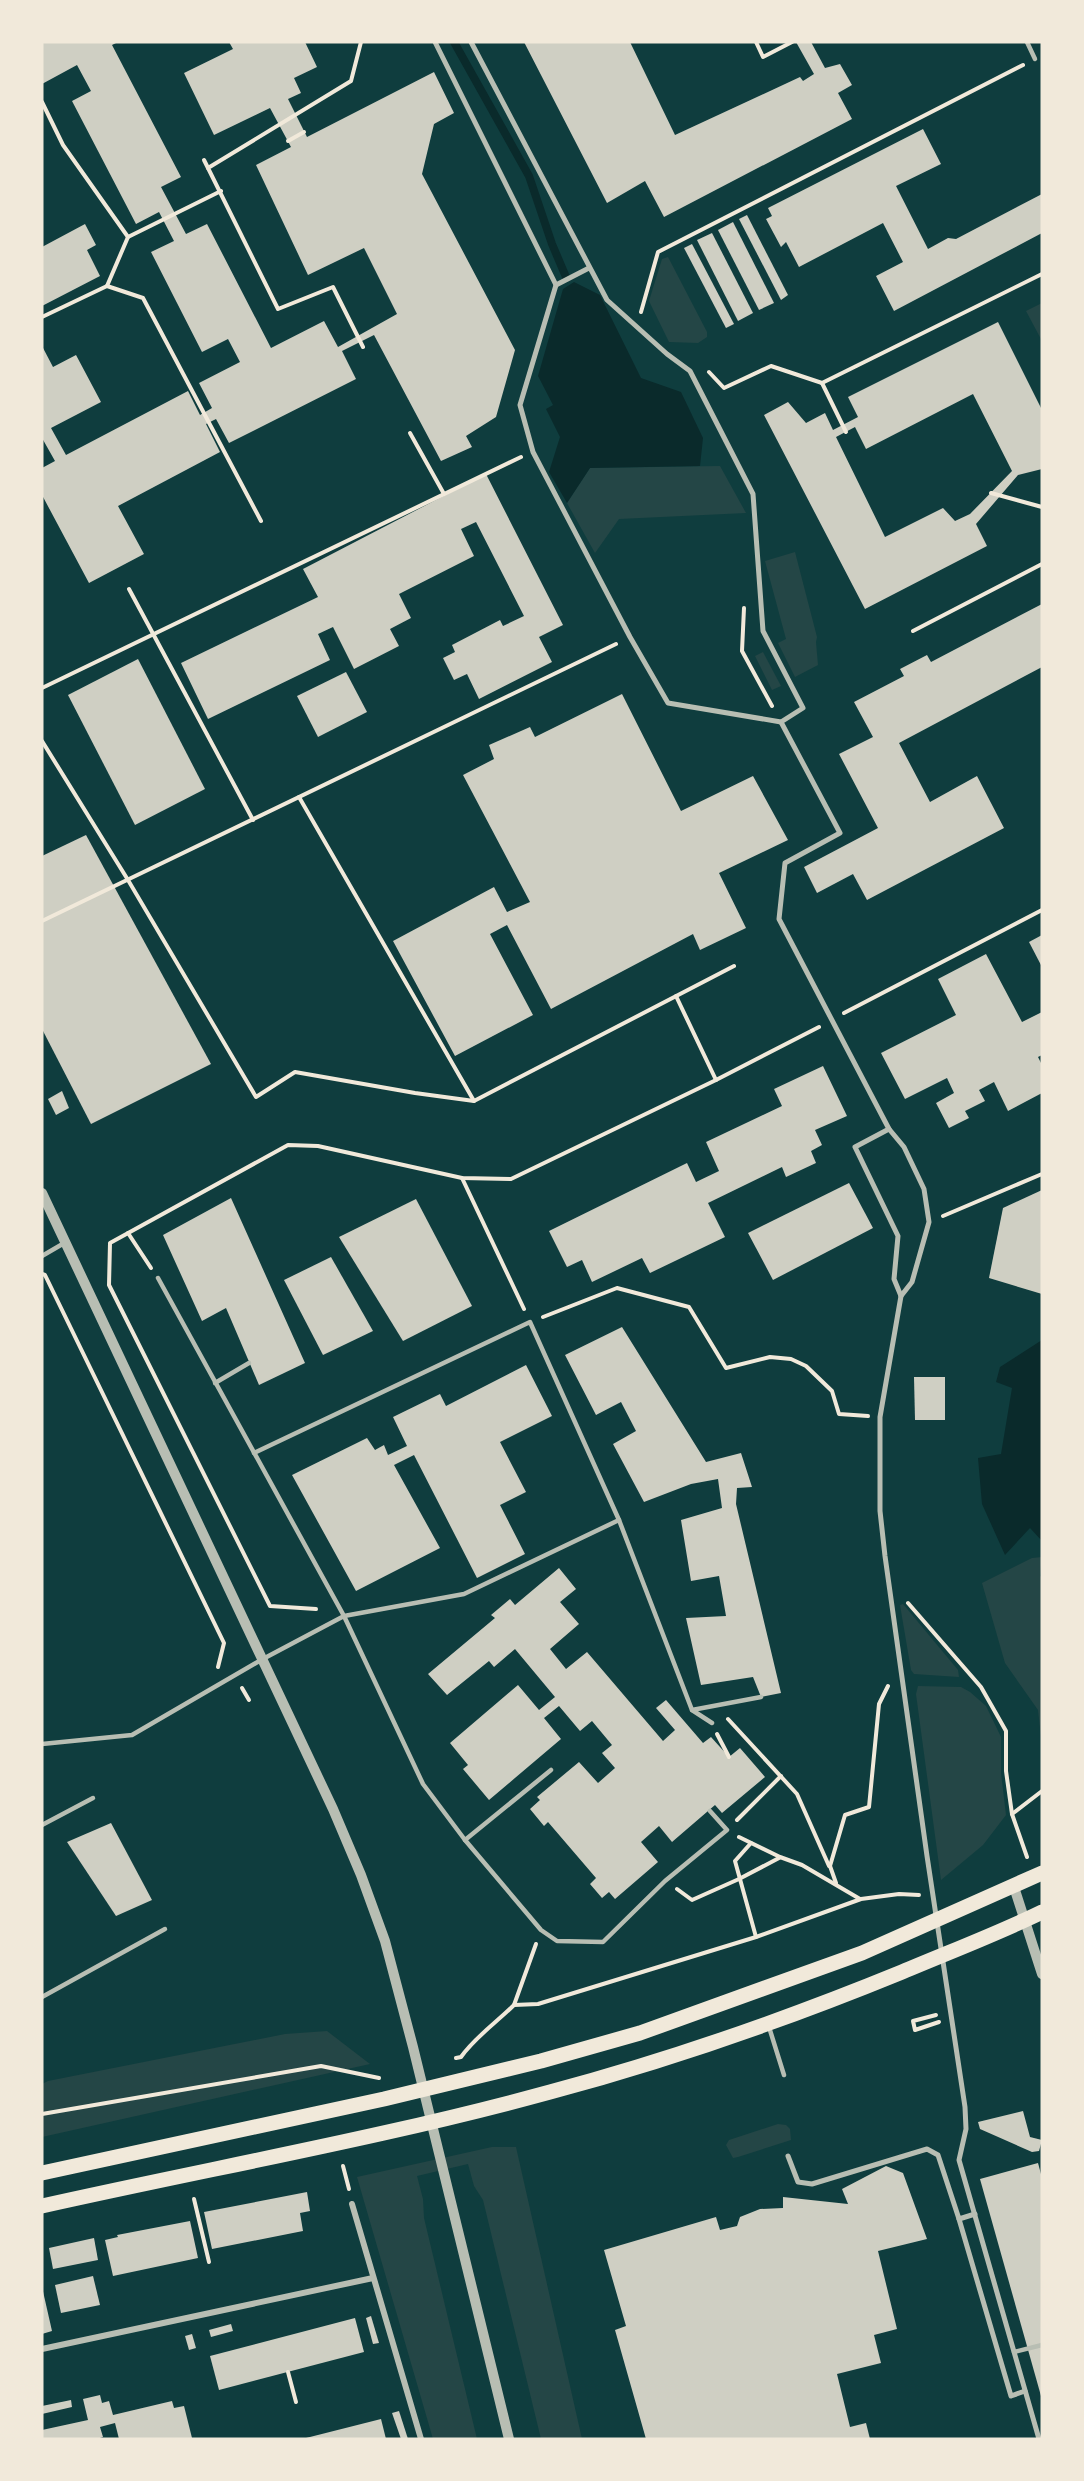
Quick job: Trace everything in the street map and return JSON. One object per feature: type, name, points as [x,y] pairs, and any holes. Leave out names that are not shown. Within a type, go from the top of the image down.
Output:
[{"type":"main road","points":[[42,2174],[384,2099],[541,2061],[640,2033],[862,1953],[1042,1873]]},
{"type":"main road","points":[[42,2206],[388,2132],[548,2093],[643,2066],[768,2025],[1042,1912]]},
{"type":"street","points":[[435,42],[556,285],[520,405],[533,452],[630,637],[668,703],[781,722],[803,708],[763,631],[753,494],[690,371],[667,354],[607,300],[471,42]]},
{"type":"street","points":[[556,285],[589,268]]},
{"type":"street","points":[[781,722],[840,833],[785,863],[779,919],[889,1129],[904,1148],[924,1188],[929,1222],[912,1282],[901,1296],[880,1417],[880,1511],[901,1674],[965,2107],[966,2129],[959,2160],[1039,2439]]},
{"type":"street","points":[[889,1129],[855,1148],[898,1236],[894,1279],[901,1296]]},
{"type":"street","points":[[42,1192],[333,1809],[361,1875],[385,1941],[414,2047],[508,2439]]},
{"type":"street","points":[[1014,1887],[1042,1974]]},
{"type":"street","points":[[788,2156],[798,2182],[812,2184],[927,2149],[938,2155],[1011,2396],[1025,2391]]},
{"type":"street","points":[[352,2204],[421,2439]]},
{"type":"street","points":[[959,2219],[975,2214]]},
{"type":"street","points":[[42,2349],[373,2278]]},
{"type":"lane","points":[[1028,42],[1035,59]]},
{"type":"lane","points":[[42,1256],[66,1242]]},
{"type":"lane","points":[[158,1278],[344,1616],[423,1784],[465,1840],[541,1930],[557,1941],[603,1942],[665,1881],[727,1830],[710,1811]]},
{"type":"lane","points":[[254,1453],[530,1322],[619,1520],[692,1710],[711,1723]]},
{"type":"lane","points":[[215,1383],[249,1363]]},
{"type":"lane","points":[[42,1744],[132,1735],[261,1660],[344,1616],[464,1594],[619,1520]]},
{"type":"lane","points":[[692,1710],[761,1697]]},
{"type":"lane","points":[[465,1840],[551,1770]]},
{"type":"lane","points":[[42,1825],[93,1798]]},
{"type":"lane","points":[[42,1997],[165,1929]]},
{"type":"lane","points":[[768,2025],[784,2075]]},
{"type":"lane","points":[[1014,2352],[1042,2344]]},
{"type":"path","points":[[208,168],[351,81],[361,42]]},
{"type":"path","points":[[756,42],[763,57],[792,42]]},
{"type":"path","points":[[636,327],[658,252],[1035,59]]},
{"type":"path","points":[[42,102],[63,145],[128,237]]},
{"type":"path","points":[[288,141],[304,132]]},
{"type":"path","points":[[204,160],[278,309],[333,287],[363,347]]},
{"type":"path","points":[[42,317],[107,286],[128,237],[221,192]]},
{"type":"path","points":[[702,365],[724,388],[771,366],[822,383],[1042,274]]},
{"type":"path","points":[[107,286],[143,298],[261,521]]},
{"type":"path","points":[[822,383],[846,432]]},
{"type":"path","points":[[410,433],[444,494]]},
{"type":"path","points":[[42,688],[533,452]]},
{"type":"path","points":[[990,493],[1042,507]]},
{"type":"path","points":[[913,631],[1042,564]]},
{"type":"path","points":[[129,589],[253,820]]},
{"type":"path","points":[[42,921],[602,651]]},
{"type":"path","points":[[747,661],[759,683]]},
{"type":"path","points":[[42,741],[128,879],[256,1097],[295,1072],[474,1101],[734,966]]},
{"type":"path","points":[[299,797],[474,1101]]},
{"type":"path","points":[[837,1017],[1042,910]]},
{"type":"path","points":[[676,996],[716,1080]]},
{"type":"path","points":[[316,1609],[270,1606],[109,1285],[110,1243],[288,1144],[318,1146],[462,1178],[511,1179],[716,1080],[826,1023]]},
{"type":"path","points":[[929,1222],[1042,1174]]},
{"type":"path","points":[[462,1178],[530,1322],[617,1288],[689,1307],[726,1368],[770,1358],[791,1359],[806,1366],[832,1391],[839,1414],[880,1417]]},
{"type":"path","points":[[128,1233],[158,1278]]},
{"type":"path","points":[[42,1274],[45,1275],[224,1643],[217,1670]]},
{"type":"path","points":[[891,1602],[905,1599],[981,1688],[998,1714],[1006,1731],[1006,1771],[1012,1814],[1028,1857],[1018,1862]]},
{"type":"path","points":[[830,1866],[845,1815],[869,1807],[879,1704],[883,1693],[901,1674]]},
{"type":"path","points":[[717,1707],[797,1794],[836,1883]]},
{"type":"path","points":[[711,1723],[729,1758]]},
{"type":"path","points":[[781,1776],[727,1830],[780,1857],[802,1865],[861,1899]]},
{"type":"path","points":[[1012,1814],[1042,1791]]},
{"type":"path","points":[[751,1843],[735,1862],[756,1937]]},
{"type":"path","points":[[665,1881],[692,1900],[780,1857]]},
{"type":"path","points":[[513,2005],[538,2004],[756,1937],[861,1899],[899,1894],[927,1895]]},
{"type":"path","points":[[450,2060],[461,2057],[472,2042],[495,2025],[513,2005],[541,1930]]},
{"type":"path","points":[[942,2020],[915,2030],[913,2021],[944,2012]]},
{"type":"path","points":[[42,2114],[321,2066],[377,2078],[387,2076]]},
{"type":"path","points":[[343,2166],[352,2204]]},
{"type":"path","points":[[194,2199],[209,2262]]},
{"type":"path","points":[[288,2372],[296,2402]]},
{"type":"shaded area","points":[[668,257],[707,332],[707,337],[698,343],[669,342],[649,301],[662,259]]},
{"type":"shaded area","points":[[574,282],[600,295],[641,378],[681,392],[703,438],[700,466],[590,468],[567,503],[549,472],[560,437],[546,409],[553,405],[538,376],[563,289]]},
{"type":"shaded area","points":[[1042,303],[1042,341],[1026,311]]},
{"type":"shaded area","points":[[720,466],[746,513],[619,519],[595,553],[567,503],[590,468]]},
{"type":"shaded area","points":[[795,552],[817,637],[818,665],[795,677],[778,643],[786,639],[765,561]]},
{"type":"shaded area","points":[[763,652],[781,686],[772,690],[755,656]]},
{"type":"shaded area","points":[[1042,1340],[1042,1541],[1030,1528],[1005,1555],[982,1504],[978,1458],[1001,1454],[1012,1388],[996,1382],[1000,1367]]},
{"type":"shaded area","points":[[1042,1557],[1040,1576],[1042,1577],[1042,1746],[1038,1710],[1005,1663],[982,1583],[1032,1558]]},
{"type":"shaded area","points":[[903,1604],[958,1670],[959,1677],[914,1674],[911,1670],[900,1605]]},
{"type":"shaded area","points":[[918,1686],[961,1687],[970,1692],[986,1706],[1001,1737],[1001,1773],[1006,1815],[983,1845],[941,1880],[916,1694]]},
{"type":"shaded area","points":[[327,2031],[370,2064],[42,2137],[42,2084],[48,2081],[285,2034]]},
{"type":"shaded area","points":[[778,2124],[786,2125],[790,2129],[791,2140],[733,2158],[726,2145],[729,2140]]},
{"type":"shaded area","points":[[492,2147],[516,2147],[582,2439],[541,2439],[483,2200],[474,2186],[468,2164],[417,2176],[423,2199],[424,2218],[477,2439],[433,2439],[357,2177]]},
{"type":"building","points":[[42,42],[118,42],[112,45],[181,177],[161,187],[186,234],[207,224],[271,348],[324,321],[338,347],[397,314],[364,248],[308,275],[256,165],[291,147],[270,108],[214,135],[184,73],[233,49],[229,42],[305,42],[317,67],[294,78],[301,93],[288,99],[307,137],[434,72],[454,113],[434,124],[422,174],[515,350],[496,417],[466,436],[472,447],[441,461],[374,335],[342,351],[356,379],[229,443],[216,419],[206,424],[220,452],[118,506],[144,554],[89,583],[42,495],[42,468],[55,461],[42,438],[42,346],[53,367],[76,355],[101,402],[51,428],[66,455],[188,391],[200,415],[212,408],[199,383],[240,362],[228,339],[202,352],[151,252],[174,241],[159,212],[136,224],[72,101],[91,91],[77,65],[42,84]]},
{"type":"building","points":[[524,42],[630,42],[675,135],[800,77],[803,81],[814,74],[796,42],[811,42],[825,68],[840,64],[852,85],[838,93],[852,119],[664,217],[645,181],[607,203]]},
{"type":"building","points":[[923,129],[941,164],[896,186],[928,249],[948,238],[956,239],[1042,194],[1042,233],[894,311],[876,276],[903,262],[883,223],[799,267],[786,242],[781,247],[766,219],[772,216],[768,208]]},
{"type":"building","points":[[747,215],[788,295],[781,300],[739,219]]},
{"type":"building","points":[[733,222],[774,303],[759,310],[718,230]]},
{"type":"building","points":[[85,224],[96,245],[87,250],[100,276],[42,306],[42,247]]},
{"type":"building","points":[[712,233],[753,313],[738,321],[697,240]]},
{"type":"building","points":[[692,244],[734,324],[726,328],[684,248]]},
{"type":"building","points":[[998,322],[1042,410],[1042,469],[1018,475],[976,524],[987,546],[865,609],[764,415],[788,402],[806,423],[825,413],[833,430],[858,417],[848,397]],"holes":[[[973,394],[1012,471],[970,514],[955,521],[943,508],[885,537],[836,437],[855,427],[866,449]]]},
{"type":"building","points":[[486,474],[563,625],[539,637],[552,662],[479,699],[467,674],[454,680],[443,658],[455,652],[452,645],[500,620],[503,626],[524,616],[476,522],[461,529],[474,556],[399,594],[411,618],[390,629],[399,646],[354,669],[333,627],[318,634],[330,660],[208,719],[181,663],[318,597],[303,569]]},
{"type":"building","points":[[1042,604],[1042,667],[899,743],[930,802],[977,776],[1004,828],[867,900],[853,874],[817,893],[804,867],[878,828],[839,754],[873,737],[854,702],[904,676],[900,669],[927,655],[931,662]]},
{"type":"building","points":[[138,659],[205,789],[135,825],[68,695]]},
{"type":"building","points":[[346,672],[367,712],[318,737],[297,696]]},
{"type":"building","points":[[622,694],[681,811],[753,776],[788,840],[719,873],[746,928],[700,950],[693,934],[551,1009],[507,925],[490,934],[533,1015],[455,1056],[393,941],[494,887],[507,912],[530,902],[463,775],[494,759],[489,745],[530,727],[535,737]]},
{"type":"building","points":[[86,835],[211,1064],[91,1124],[42,1029],[42,856]]},
{"type":"building","points":[[1042,935],[1042,967],[1029,942]]},
{"type":"building","points":[[986,954],[1022,1022],[1042,1012],[1042,1055],[1038,1057],[1042,1065],[1042,1093],[1008,1111],[994,1082],[979,1090],[985,1101],[965,1111],[969,1118],[949,1128],[936,1103],[954,1093],[947,1078],[905,1099],[881,1053],[956,1015],[938,979]]},
{"type":"building","points":[[823,1066],[847,1116],[815,1130],[822,1145],[811,1151],[816,1163],[786,1177],[782,1167],[708,1203],[725,1237],[650,1273],[642,1258],[592,1282],[582,1260],[567,1267],[549,1231],[687,1163],[696,1182],[719,1171],[706,1142],[782,1106],[774,1089]]},
{"type":"building","points":[[62,1091],[69,1108],[56,1115],[48,1099]]},
{"type":"building","points":[[849,1183],[873,1228],[773,1280],[748,1233]]},
{"type":"building","points":[[1042,1190],[1042,1294],[989,1278],[1003,1208]]},
{"type":"building","points":[[231,1198],[305,1363],[259,1385],[226,1308],[202,1321],[163,1235]]},
{"type":"building","points":[[416,1199],[472,1306],[403,1341],[339,1237]]},
{"type":"building","points":[[331,1257],[373,1331],[323,1355],[284,1280]]},
{"type":"building","points":[[622,1327],[706,1462],[741,1453],[752,1487],[737,1488],[736,1504],[781,1693],[761,1697],[753,1677],[701,1685],[686,1618],[726,1616],[719,1576],[691,1581],[681,1520],[722,1508],[718,1479],[691,1484],[644,1502],[613,1444],[636,1431],[621,1402],[596,1415],[565,1355]]},
{"type":"building","points":[[526,1365],[552,1416],[500,1442],[526,1492],[500,1505],[525,1554],[477,1578],[414,1455],[394,1465],[440,1548],[356,1591],[292,1475],[367,1438],[375,1450],[384,1445],[388,1455],[407,1446],[393,1417],[440,1394],[446,1406]]},
{"type":"building","points":[[914,1377],[945,1377],[945,1420],[915,1420]]},
{"type":"building","points":[[559,1568],[576,1589],[560,1602],[579,1624],[550,1649],[566,1669],[587,1652],[663,1741],[675,1730],[656,1708],[666,1700],[703,1743],[711,1737],[729,1757],[740,1748],[765,1777],[722,1813],[715,1805],[672,1842],[659,1826],[641,1842],[658,1862],[615,1899],[609,1892],[602,1898],[590,1884],[596,1878],[548,1822],[544,1826],[530,1809],[540,1800],[537,1797],[579,1762],[598,1783],[615,1768],[602,1753],[612,1745],[592,1721],[580,1731],[559,1706],[544,1718],[561,1739],[489,1800],[463,1769],[468,1765],[450,1743],[518,1685],[539,1710],[555,1697],[515,1649],[494,1667],[489,1661],[447,1695],[428,1674],[495,1618],[491,1615],[510,1599],[515,1605]]},
{"type":"building","points":[[111,1823],[152,1900],[116,1916],[67,1842]]},
{"type":"building","points":[[1023,2111],[1030,2137],[1042,2140],[1039,2151],[1032,2152],[980,2129],[978,2122]]},
{"type":"building","points":[[1038,2163],[1042,2178],[1041,2396],[980,2179]]},
{"type":"building","points":[[886,2166],[903,2173],[927,2239],[878,2251],[897,2329],[874,2335],[881,2363],[837,2374],[850,2427],[866,2423],[870,2439],[646,2439],[615,2330],[626,2326],[604,2250],[716,2217],[720,2230],[737,2226],[740,2217],[760,2209],[783,2208],[783,2197],[848,2204],[842,2189]]},
{"type":"building","points":[[307,2192],[310,2211],[300,2213],[303,2231],[212,2249],[204,2212]]},
{"type":"building","points":[[190,2221],[198,2258],[113,2276],[105,2240],[118,2237],[117,2235]]},
{"type":"building","points":[[94,2238],[98,2260],[53,2269],[49,2248]]},
{"type":"building","points":[[93,2276],[100,2305],[61,2313],[55,2285]]},
{"type":"building","points":[[42,2287],[52,2331],[42,2334]]},
{"type":"building","points":[[371,2316],[379,2343],[373,2344],[366,2318]]},
{"type":"building","points":[[355,2318],[364,2352],[219,2390],[210,2356]]},
{"type":"building","points":[[231,2324],[233,2331],[211,2337],[209,2330]]},
{"type":"building","points":[[192,2334],[196,2348],[189,2350],[185,2336]]},
{"type":"building","points":[[100,2395],[102,2403],[109,2401],[113,2415],[172,2401],[174,2408],[184,2406],[192,2438],[119,2439],[115,2423],[100,2427],[103,2437],[97,2439],[42,2439],[42,2430],[88,2420],[83,2399]]},
{"type":"building","points":[[71,2400],[72,2407],[42,2414],[42,2406]]},
{"type":"building","points":[[399,2411],[408,2439],[401,2439],[392,2413]]},
{"type":"building","points":[[381,2419],[386,2439],[306,2439],[306,2438]]},
{"type":"waterway","points":[[454,42],[529,176],[566,277]]}]
